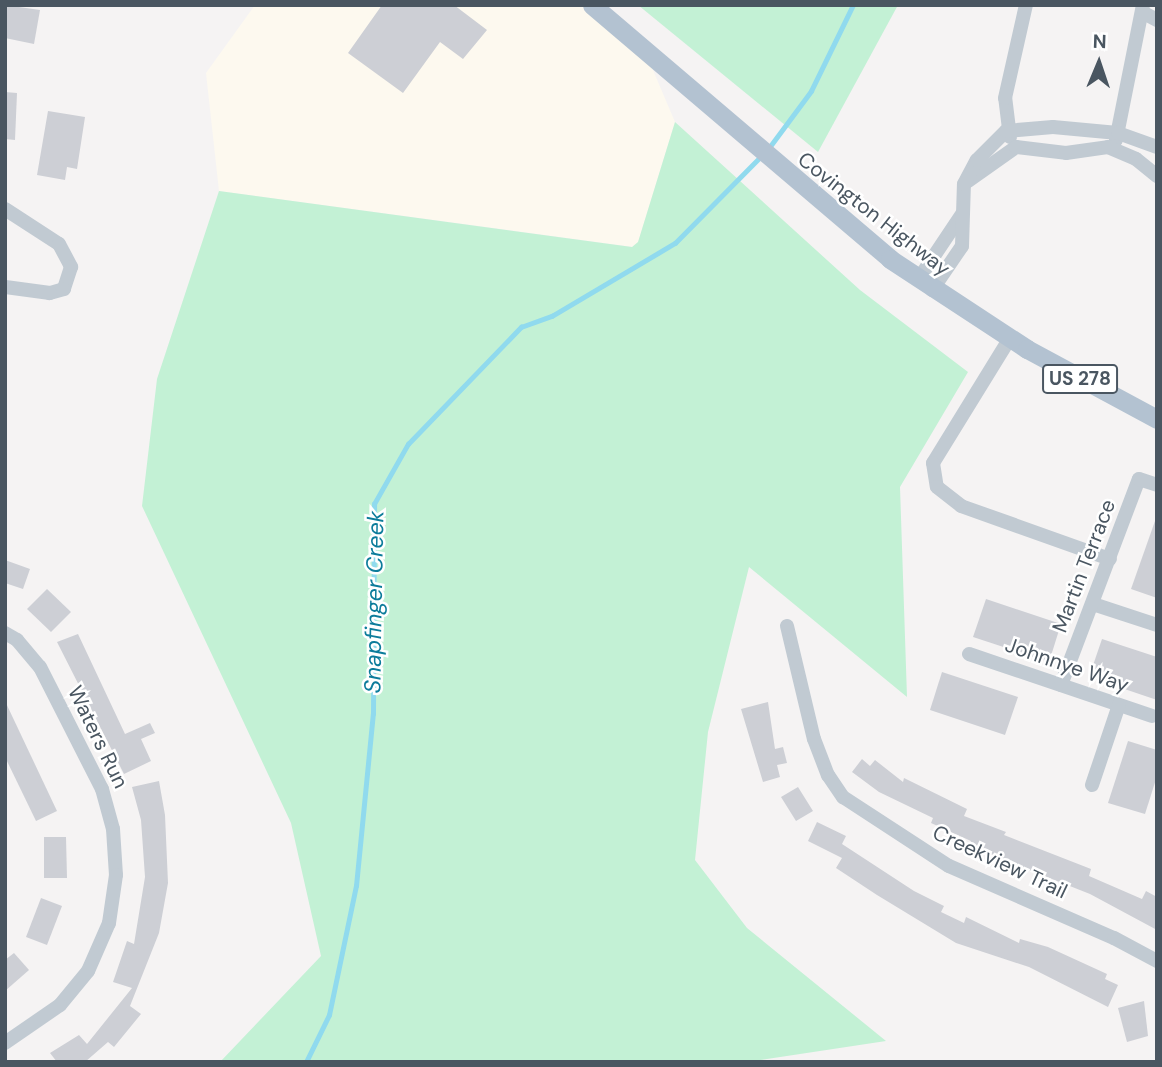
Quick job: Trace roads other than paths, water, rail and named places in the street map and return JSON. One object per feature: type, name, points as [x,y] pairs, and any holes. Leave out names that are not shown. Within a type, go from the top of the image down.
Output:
[{"type":"main road","name":"Covington Highway","points":[[592,5],[815,200],[925,285],[1010,338],[1157,419]]},
{"type":"street","points":[[1016,146],[1006,131],[1005,98],[1027,5]]},
{"type":"street","points":[[1115,148],[1143,8],[1157,20]]},
{"type":"street","points":[[925,285],[962,246],[964,184],[977,160],[1006,131],[1053,127],[1118,133],[1157,147]]},
{"type":"street","points":[[964,184],[1016,146],[1066,153],[1115,148],[1157,176]]},
{"type":"street","points":[[5,209],[59,244],[71,267],[64,289],[50,293],[5,287]]},
{"type":"street","points":[[1010,338],[933,463],[937,487],[961,506],[1110,558]]},
{"type":"street","name":"Martin Terrace","points":[[1062,685],[1139,479],[1157,485]]},
{"type":"street","points":[[1093,604],[1157,625]]},
{"type":"street","name":"Creekview Trail","points":[[788,626],[814,739],[828,775],[843,797],[949,866],[1114,937],[1157,961]]},
{"type":"street","name":"Waters Run","points":[[5,633],[17,640],[40,667],[102,789],[113,829],[116,875],[109,923],[88,971],[60,1004],[5,1043]]},
{"type":"street","name":"Johnnye Way","points":[[969,654],[1152,716]]},
{"type":"street","points":[[1092,785],[1119,705]]},
{"type":"waterway","name":"Snapfinger Creek","points":[[768,149],[811,91],[853,5]]},
{"type":"waterway","name":"Snapfinger Creek","points":[[306,1062],[329,1015],[356,886],[373,714],[374,504],[408,444],[521,327],[552,316],[675,243],[762,155]]}]
